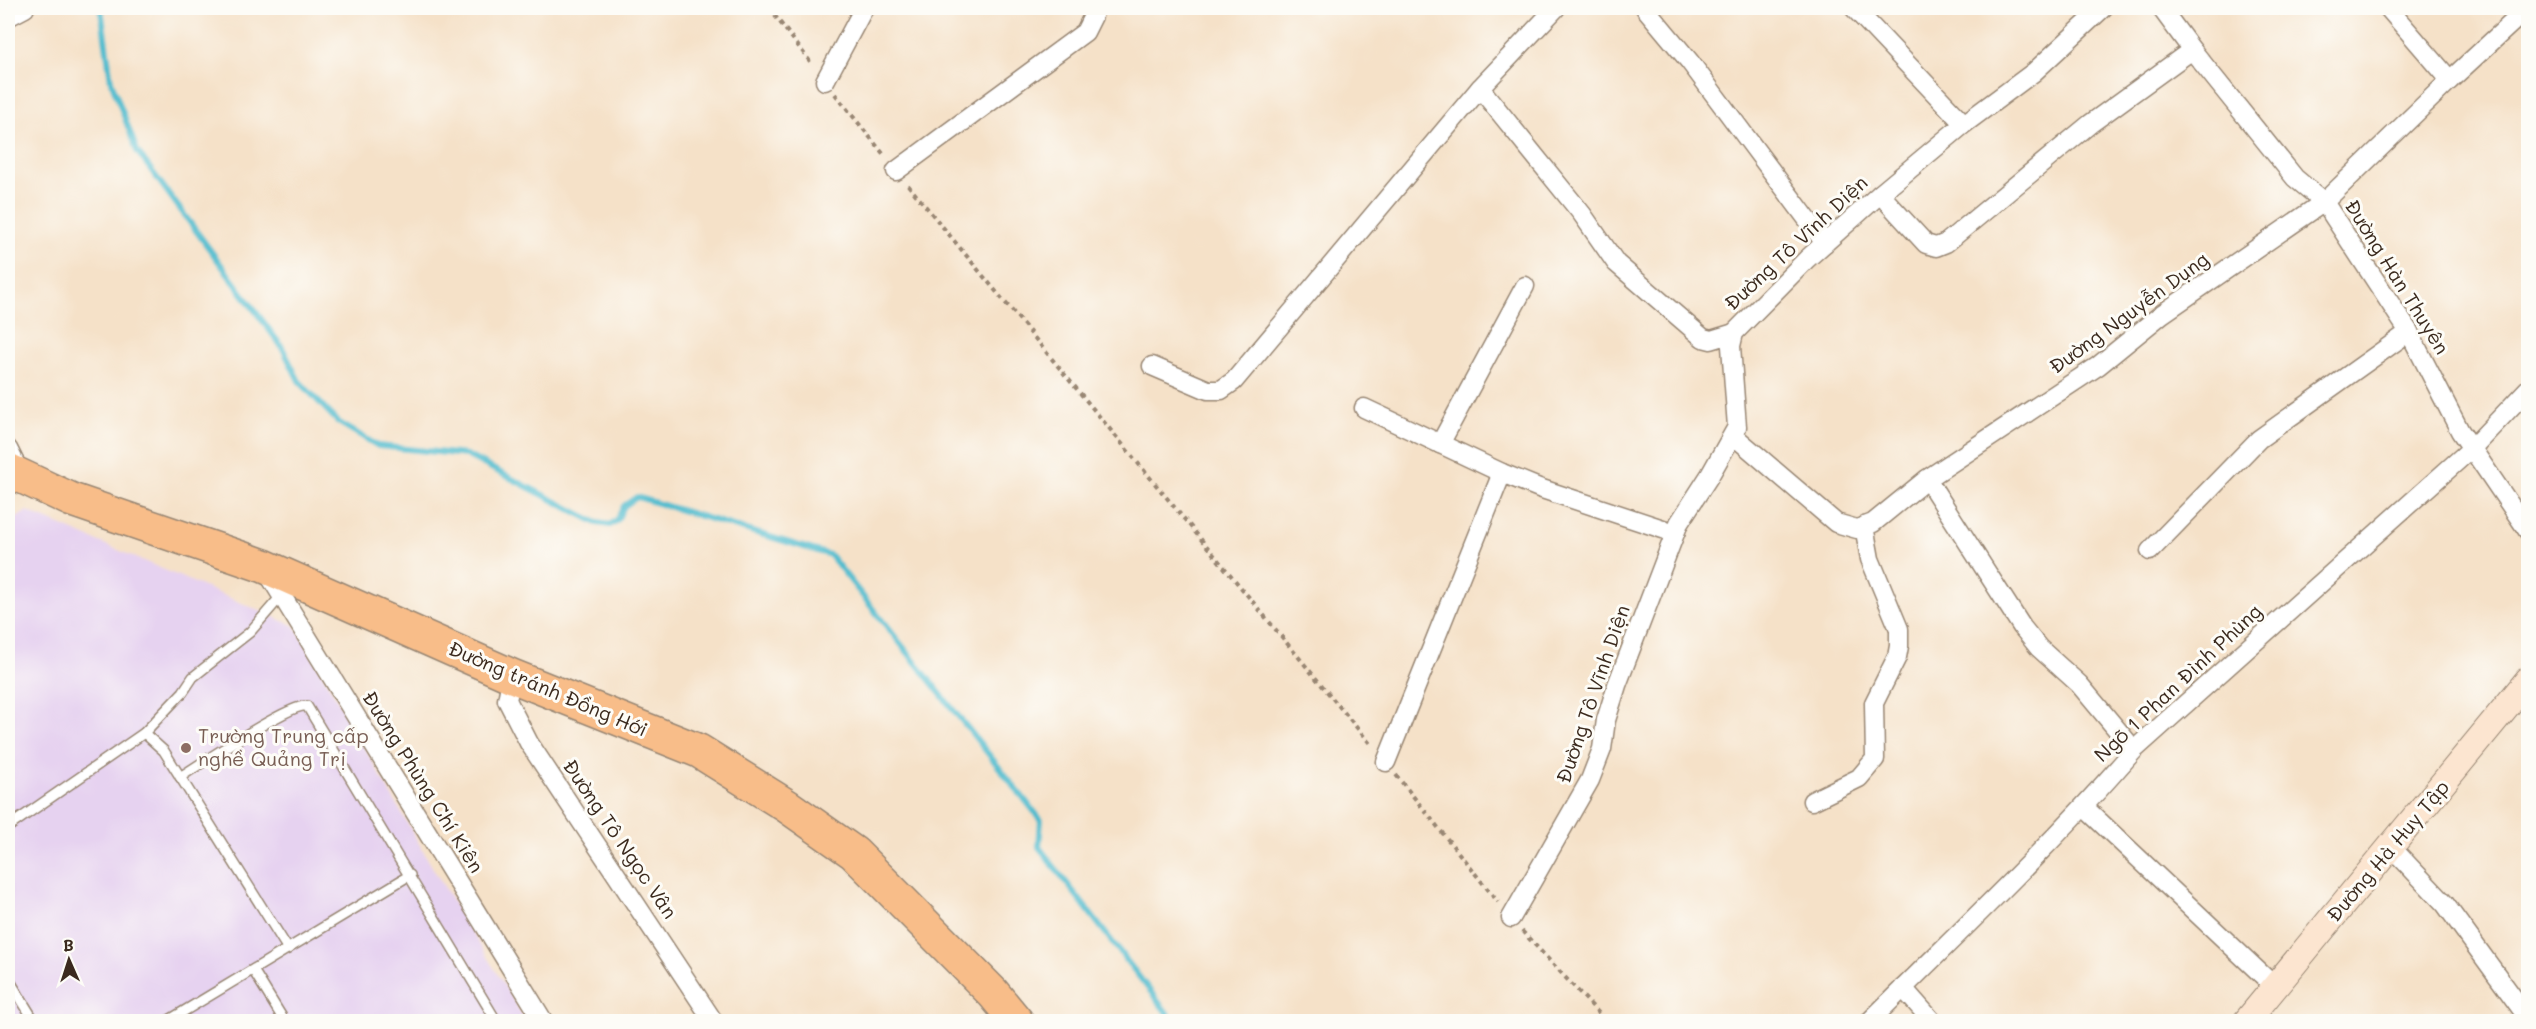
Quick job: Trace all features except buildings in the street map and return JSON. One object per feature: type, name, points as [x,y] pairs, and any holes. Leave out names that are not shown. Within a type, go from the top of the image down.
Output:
[{"type":"highway","name":"Đường tránh Đồng Hới","points":[[12,465],[72,500],[264,566],[512,676],[699,751],[787,806],[854,853],[993,993],[1017,1022]]},
{"type":"main road","name":"Đường Hà Huy Tập","points":[[2246,1022],[2529,680]]},
{"type":"street","points":[[8,17],[25,8]]},
{"type":"street","points":[[825,81],[864,8]]},
{"type":"street","points":[[896,171],[1085,33],[1094,8]]},
{"type":"street","points":[[1152,366],[1208,390],[1221,390],[1234,381],[1480,88],[1556,8]]},
{"type":"street","points":[[1645,8],[1690,62],[1825,243]]},
{"type":"street","points":[[1854,8],[1964,124]]},
{"type":"street","name":"Đường Tô Vĩnh Diện","points":[[1511,918],[1590,780],[1602,749],[1606,720],[1614,694],[1675,532],[1737,427],[1732,357],[1734,333],[1825,243],[1880,194],[1964,124],[2034,72],[2103,8]]},
{"type":"street","name":"Đường Hàn Thuyên","points":[[2162,8],[2192,50],[2295,178],[2324,202],[2409,332],[2460,431],[2529,531]]},
{"type":"street","points":[[2388,8],[2450,80]]},
{"type":"street","name":"Đường Nguyễn Dụng","points":[[1863,526],[1873,523],[1927,479],[2098,366],[2162,314],[2324,202],[2450,80],[2529,8]]},
{"type":"street","points":[[1880,194],[1926,244],[1936,247],[1946,243],[2090,124],[2192,50]]},
{"type":"street","points":[[1480,88],[1582,214],[1616,263],[1703,338],[1711,340],[1734,333]]},
{"type":"street","points":[[1440,444],[1525,286]]},
{"type":"street","points":[[2150,551],[2259,439],[2409,332]]},
{"type":"street","name":"Ngõ 1 Phan Đình Phùng","points":[[1869,1022],[2014,880],[2084,807],[2134,750],[2472,448],[2529,389]]},
{"type":"street","points":[[1364,408],[1539,488],[1675,532]]},
{"type":"street","points":[[1732,435],[1836,523],[1857,529],[1863,526],[1870,559],[1899,629],[1897,657],[1874,703],[1875,759],[1859,778],[1812,801]]},
{"type":"street","points":[[1386,762],[1502,473]]},
{"type":"street","points":[[1927,479],[2022,627],[2039,648],[2079,684],[2134,750]]},
{"type":"street","name":"Đường Phùng Chí Kiên","points":[[264,566],[544,1022]]},
{"type":"street","name":"Đường Tô Ngọc Vân","points":[[512,676],[507,700],[529,743],[714,1022]]},
{"type":"street","points":[[2084,807],[2274,986]]},
{"type":"street","points":[[2392,848],[2445,904],[2529,1018]]},
{"type":"street","points":[[1903,988],[1933,1022]]},
{"type":"lane","points":[[8,827],[144,733],[183,692],[193,677],[250,632],[282,595]]},
{"type":"lane","points":[[180,777],[276,718],[301,705],[307,706],[497,1022]]},
{"type":"lane","points":[[144,733],[164,751],[288,949]]},
{"type":"lane","points":[[166,1022],[410,874]]},
{"type":"lane","points":[[253,970],[285,1022]]},
{"type":"lane","points":[[8,978],[35,1022]]},
{"type":"path","points":[[769,8],[896,171],[1386,762],[1511,918],[1606,1022]]},
{"type":"shaded area","name":"Trường Trung cấp nghề Quảng Trị","points":[[27,511],[295,626],[434,870],[526,1021],[8,1022],[8,524]]},
{"type":"waterway","points":[[101,8],[111,81],[137,151],[282,347],[299,381],[338,422],[378,446],[466,455],[597,523],[610,525],[617,520],[624,506],[637,497],[830,555],[1041,820],[1039,847],[1174,1022]]},
{"type":"place","name":"Trường Trung cấp nghề Quảng Trị","points":[[186,748]]}]
